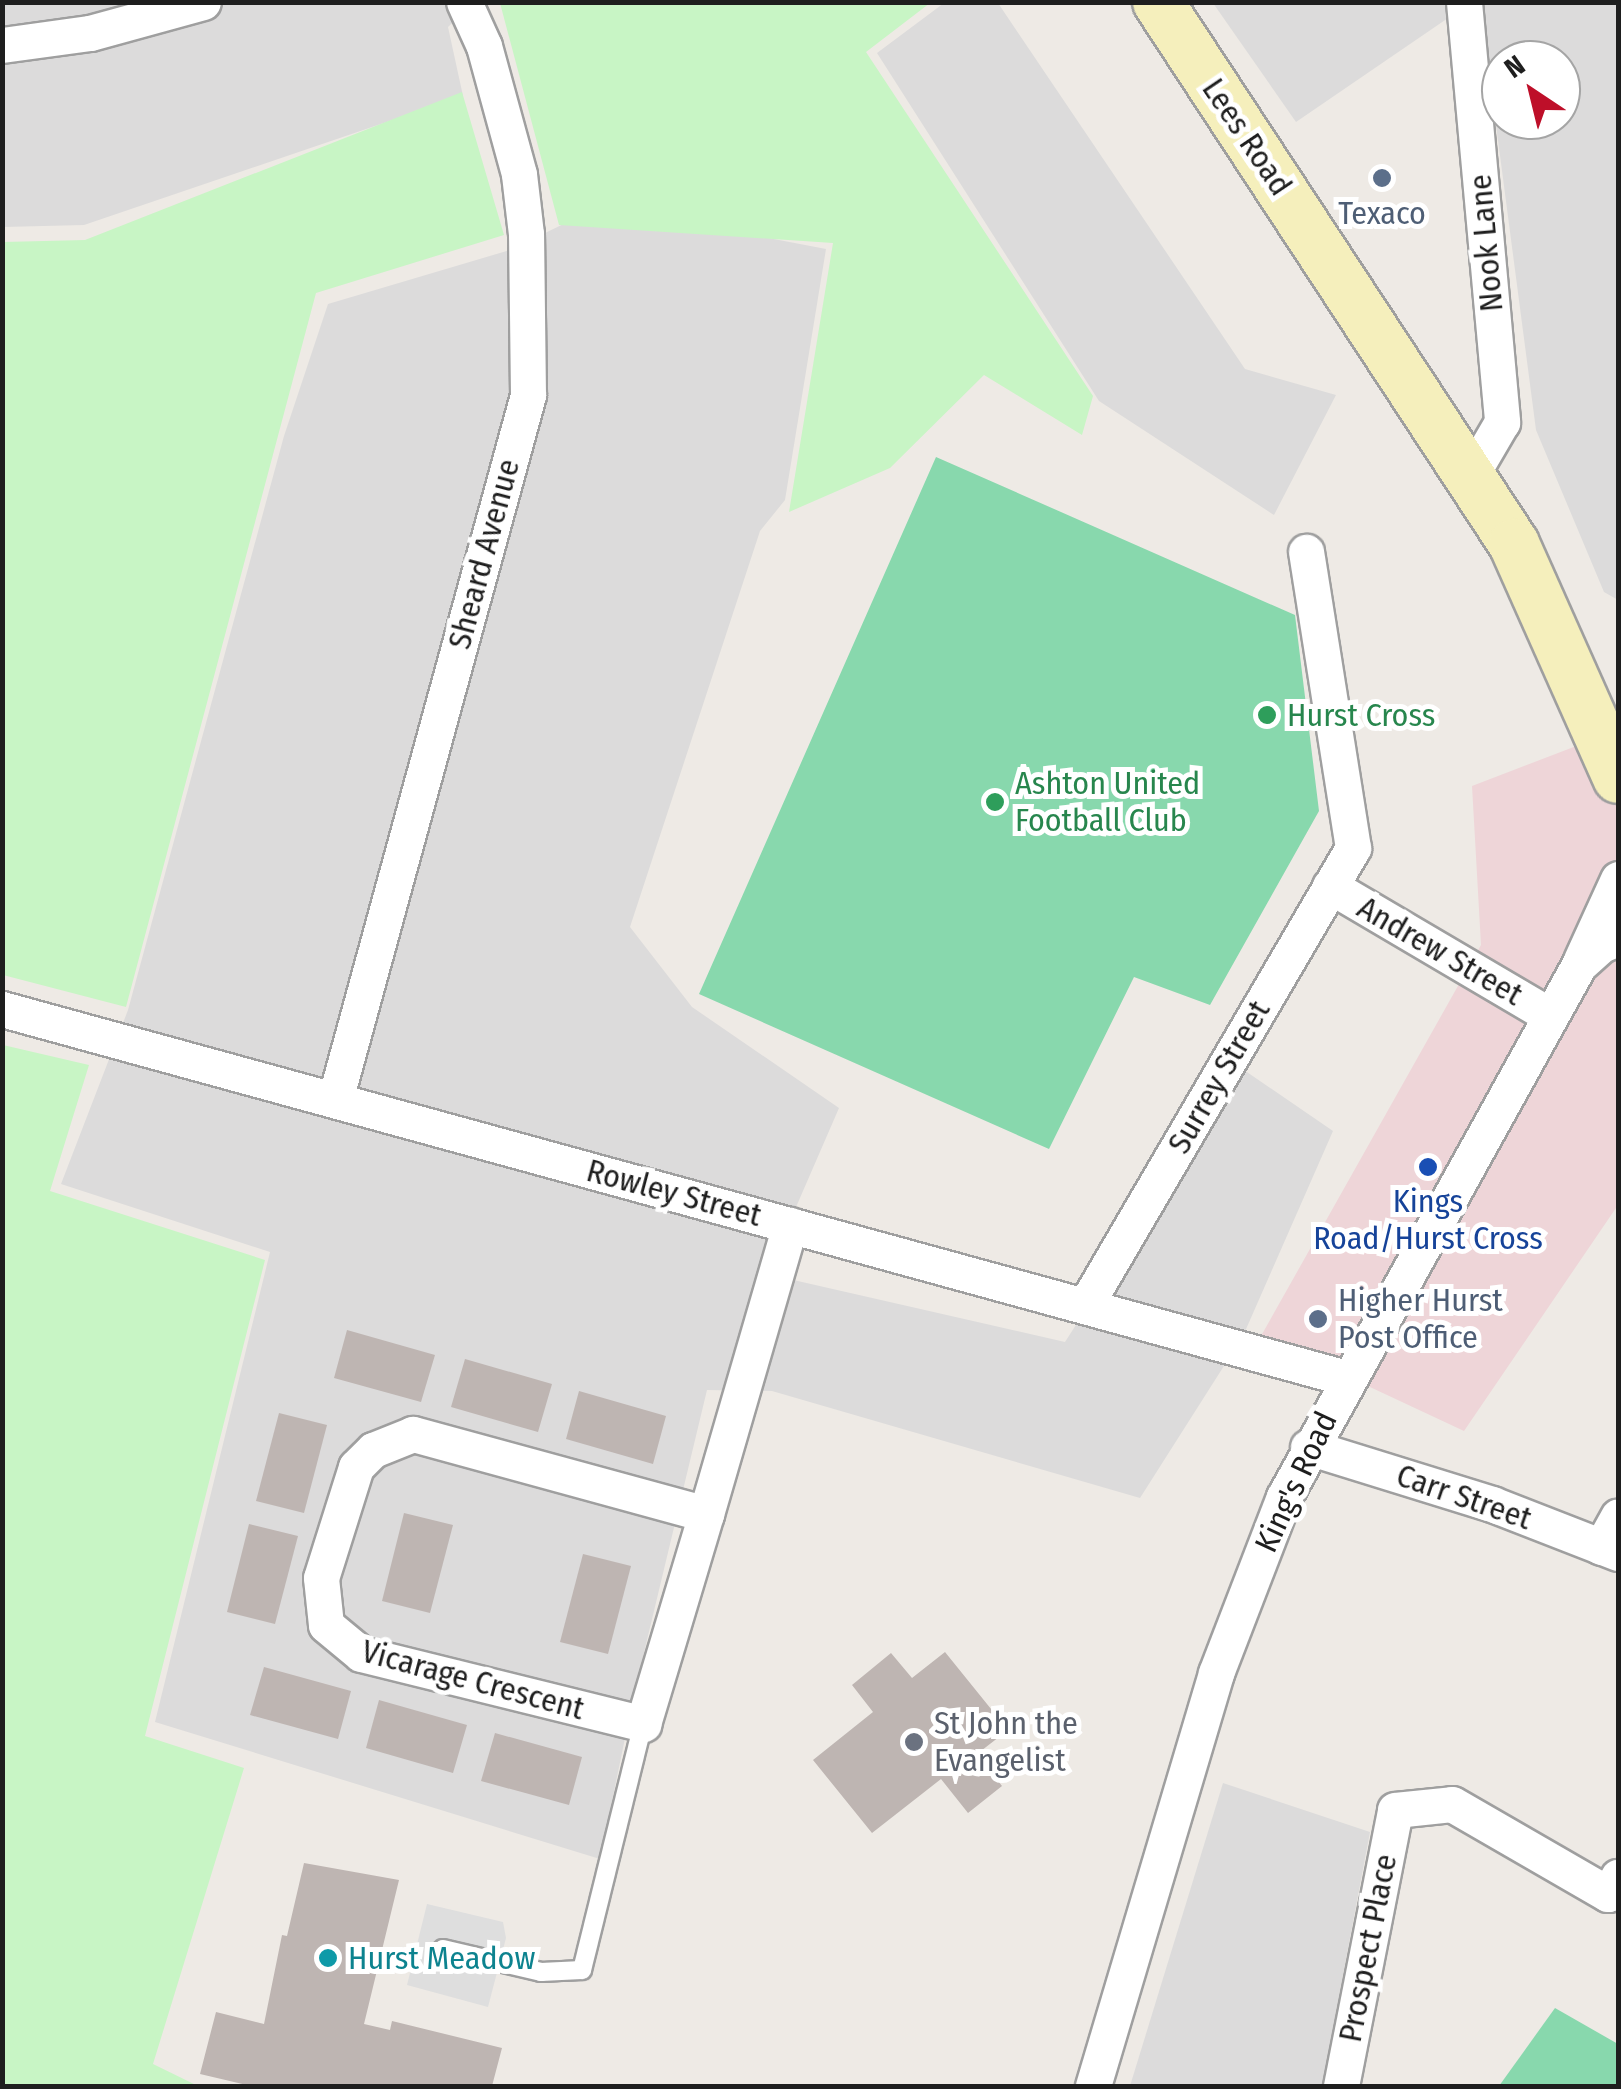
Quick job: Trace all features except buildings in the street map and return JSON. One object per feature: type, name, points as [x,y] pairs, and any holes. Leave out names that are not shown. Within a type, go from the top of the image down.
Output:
[{"type":"main road","name":"Lees Road","points":[[1158,2],[1514,544],[1618,778]]},
{"type":"street","points":[[2,45],[90,32],[203,2]]},
{"type":"street","name":"Sheard Avenue","points":[[335,1100],[528,395],[526,234],[519,174],[484,46],[464,2]]},
{"type":"street","name":"Nook Lane","points":[[1464,2],[1502,422],[1470,475]]},
{"type":"street","name":"Surrey Street","points":[[1085,1306],[1353,848],[1306,552]]},
{"type":"street","points":[[1578,965],[1618,878]]},
{"type":"street","name":"Andrew Street","points":[[1330,886],[1549,1015]]},
{"type":"street","name":"King's Road","points":[[1093,2086],[1216,1673],[1308,1447],[1578,965],[1618,938]]},
{"type":"street","name":"Rowley Street","points":[[2,1009],[1346,1378]]},
{"type":"street","points":[[643,1724],[790,1225]]},
{"type":"street","name":"Vicarage Crescent","points":[[643,1724],[361,1654],[326,1625],[321,1578],[356,1466],[373,1450],[413,1434],[706,1514]]},
{"type":"street","name":"Carr Street","points":[[1308,1447],[1492,1504],[1610,1550]]},
{"type":"street","points":[[1610,1550],[1618,1516]]},
{"type":"street","name":"Prospect Place","points":[[1341,2086],[1395,1810],[1452,1804],[1613,1886]]},
{"type":"lane","points":[[443,1948],[541,1972],[582,1970],[643,1724]]},
{"type":"shaded area","points":[[2,3],[473,3],[448,27],[463,96],[84,225],[3,227]]},
{"type":"shaded area","points":[[944,3],[998,3],[1245,369],[1336,395],[1274,515],[1099,401],[877,53]]},
{"type":"shaded area","points":[[1213,3],[1470,3],[1296,122]]},
{"type":"shaded area","points":[[1480,3],[1618,3],[1618,600],[1604,592],[1536,430],[1498,140],[1581,140],[1581,40],[1485,40]]},
{"type":"shaded area","points":[[642,214],[826,249],[785,500],[760,531],[630,927],[692,1007],[839,1108],[767,1274],[1065,1342],[1241,1068],[1333,1131],[1243,1336],[1140,1498],[772,1391],[707,1390],[635,1690],[600,1859],[155,1722],[270,1252],[61,1184],[128,1010],[284,436],[328,304],[510,250],[578,217]]},
{"type":"shaded area","points":[[1618,730],[1618,1205],[1464,1431],[1261,1336],[1481,945],[1472,786]]},
{"type":"shaded area","points":[[1223,1783],[1370,1832],[1322,2086],[1130,2086]]},
{"type":"shaded area","points":[[427,1904],[503,1922],[506,1938],[488,2007],[407,1985]]},
{"type":"green space","points":[[500,3],[930,3],[866,52],[1093,396],[1082,435],[984,375],[890,468],[789,512],[833,243],[559,225]]},
{"type":"green space","points":[[462,92],[504,235],[316,293],[126,1007],[3,975],[3,242],[85,240]]},
{"type":"green space","name":"Ashton United Football Club","points":[[936,457],[1295,615],[1319,811],[1210,1005],[1134,977],[1049,1149],[699,994]]},
{"type":"green space","points":[[3,1045],[89,1065],[50,1191],[265,1260],[145,1736],[244,1768],[153,2064],[198,2086],[3,2086]]},
{"type":"green space","points":[[1555,2008],[1618,2044],[1618,2086],[1499,2086]]},
{"type":"place","name":"Texaco","points":[[1382,178]]},
{"type":"place","name":"Hurst Cross","points":[[1267,715]]},
{"type":"place","name":"Ashton United Football Club","points":[[995,802]]},
{"type":"place","name":"Kings Road/Hurst Cross","points":[[1428,1167]]},
{"type":"place","name":"Higher Hurst Post Office","points":[[1318,1319]]},
{"type":"place","name":"St John the Evangelist","points":[[914,1742]]},
{"type":"place","name":"Hurst Meadow","points":[[328,1958]]}]
